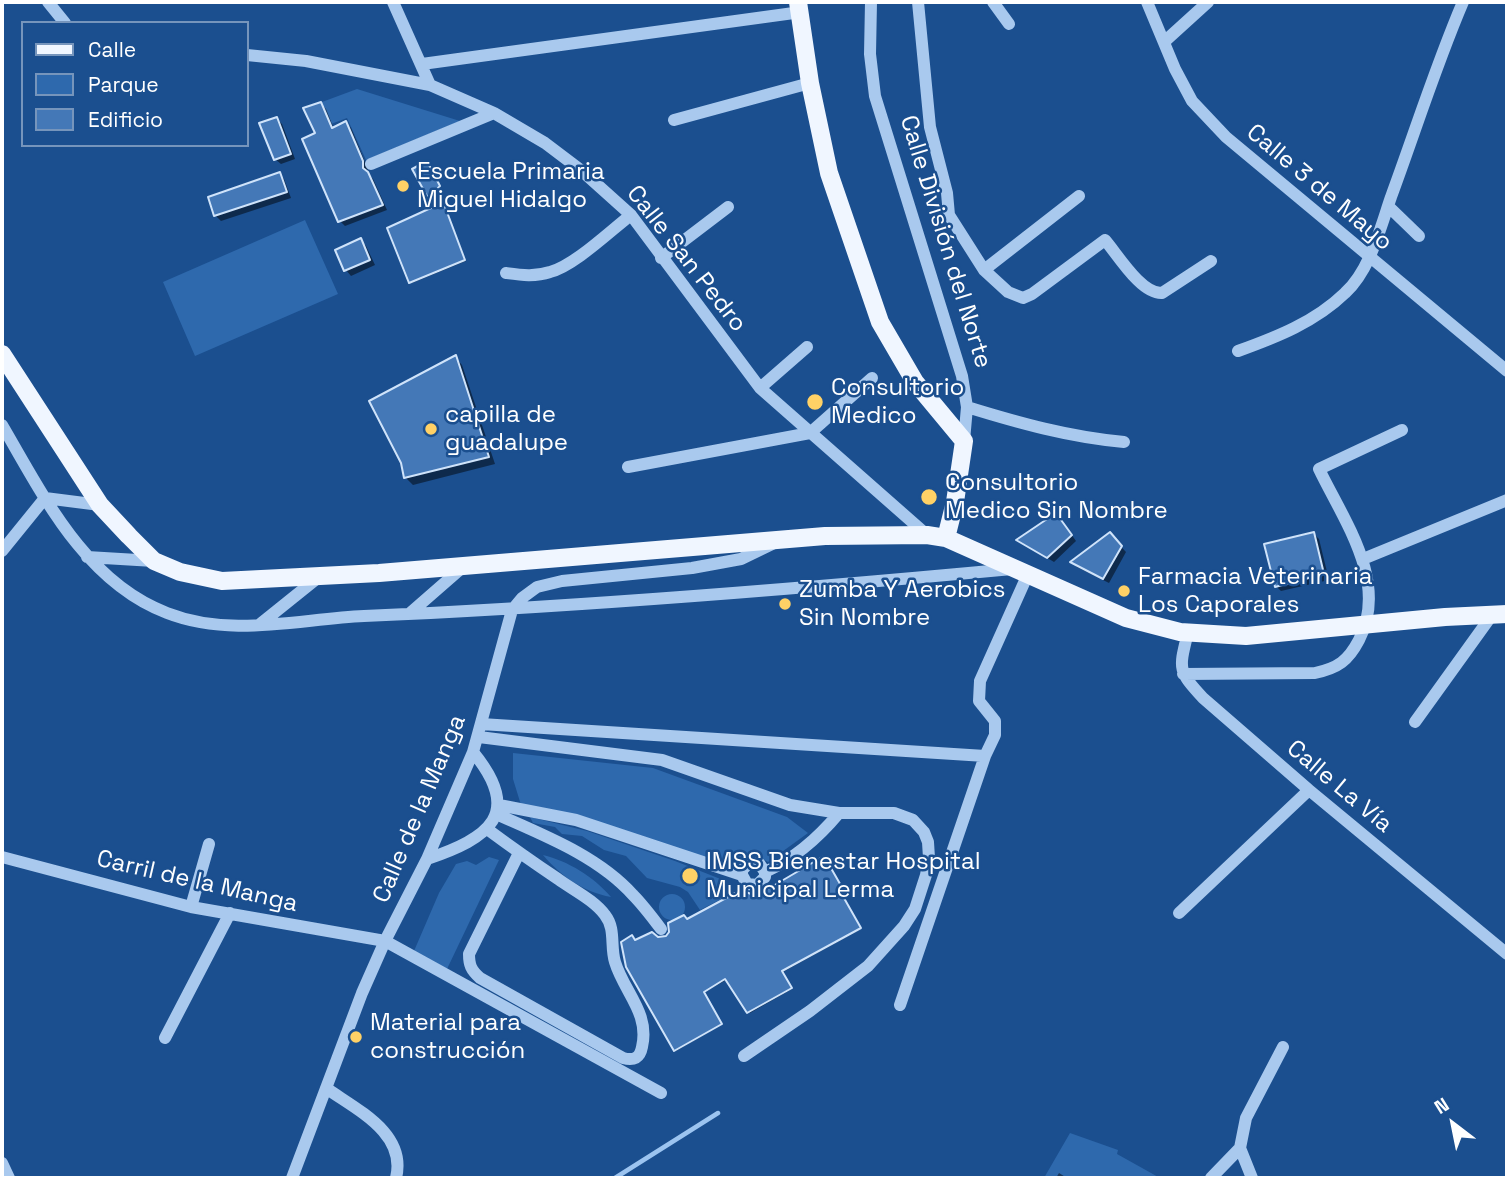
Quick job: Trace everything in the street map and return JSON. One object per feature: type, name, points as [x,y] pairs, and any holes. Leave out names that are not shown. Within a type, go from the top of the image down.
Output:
[{"type":"main road","points":[[799,7],[810,83],[829,173],[880,323],[915,382],[964,441]]},
{"type":"main road","points":[[2,354],[100,505],[154,561],[180,572],[222,581],[465,566],[825,536],[927,535],[946,538],[1126,618],[1188,632],[1246,636],[1445,617],[1499,615]]},
{"type":"main road","name":"Calle División del Norte","points":[[946,538],[955,502],[964,441]]},
{"type":"street","points":[[48,2],[63,21]]},
{"type":"street","points":[[393,2],[430,85]]},
{"type":"street","name":"Calle División del Norte","points":[[871,2],[870,54],[875,96],[962,376],[967,407],[964,441]]},
{"type":"street","points":[[918,2],[930,127],[947,193],[949,215],[984,270],[1008,292],[1023,298],[1050,282],[1105,240],[1141,284],[1154,293],[1162,293],[1211,261]]},
{"type":"street","points":[[993,2],[1009,24]]},
{"type":"street","name":"Calle 3 de Mayo","points":[[1147,2],[1192,101],[1226,137],[1507,371]]},
{"type":"street","points":[[1164,42],[1208,2]]},
{"type":"street","points":[[1238,351],[1275,338],[1318,316],[1347,291],[1360,274],[1388,206],[1463,2]]},
{"type":"street","points":[[422,64],[799,7]]},
{"type":"street","name":"Calle San Pedro","points":[[248,55],[306,61],[430,85],[494,113],[545,143],[582,171],[631,215],[760,388],[927,535]]},
{"type":"street","points":[[674,120],[810,83]]},
{"type":"street","points":[[371,164],[494,113]]},
{"type":"street","points":[[984,270],[1079,196]]},
{"type":"street","points":[[1388,206],[1419,236]]},
{"type":"street","points":[[661,258],[728,207]]},
{"type":"street","points":[[506,273],[530,276],[552,272],[567,264],[631,215]]},
{"type":"street","points":[[760,388],[807,347]]},
{"type":"street","points":[[628,467],[810,433],[872,378]]},
{"type":"street","points":[[967,407],[1048,431],[1084,439],[1124,442]]},
{"type":"street","points":[[2,425],[45,498],[88,557],[108,577],[143,602],[168,614],[218,626],[258,626],[337,617],[512,610],[1022,571],[980,681],[979,701],[995,721],[995,735],[985,757],[900,1005]]},
{"type":"street","points":[[1188,632],[1181,666],[1183,674],[1315,673],[1344,663],[1367,625],[1370,586],[1363,559],[1319,469],[1402,430]]},
{"type":"street","points":[[45,498],[100,505]]},
{"type":"street","points":[[2,551],[45,498]]},
{"type":"street","points":[[1363,559],[1507,500]]},
{"type":"street","points":[[512,610],[522,597],[537,587],[562,580],[692,568],[741,559],[779,540]]},
{"type":"street","points":[[88,557],[154,561]]},
{"type":"street","points":[[409,614],[465,566]]},
{"type":"street","points":[[258,626],[320,576]]},
{"type":"street","name":"Calle de la Manga","points":[[292,1178],[385,941],[427,859],[473,752],[512,610]]},
{"type":"street","points":[[1415,722],[1499,615]]},
{"type":"street","name":"Calle La Vía","points":[[1183,674],[1203,698],[1309,790],[1507,954]]},
{"type":"street","points":[[480,730],[985,757]]},
{"type":"street","points":[[480,730],[662,760],[790,805],[839,813],[894,813],[913,820],[923,832],[928,842],[929,858],[915,909],[904,926],[868,966],[810,1011],[744,1056]]},
{"type":"street","points":[[427,859],[457,848],[488,829],[497,809],[492,779],[473,752]]},
{"type":"street","points":[[1179,913],[1309,790]]},
{"type":"street","points":[[497,809],[576,820],[742,876],[742,870],[749,863],[759,863],[765,872],[786,861],[814,840],[839,813]]},
{"type":"street","points":[[497,809],[604,870],[632,894],[661,929]]},
{"type":"street","points":[[488,829],[605,914],[611,925],[612,951],[616,966],[645,1024],[641,1053],[637,1058],[623,1058],[472,971],[469,954],[519,853]]},
{"type":"street","points":[[191,907],[209,844]]},
{"type":"street","name":"Carril de la Manga","points":[[2,858],[191,907],[385,941],[662,1093]]},
{"type":"street","points":[[165,1038],[230,913]]},
{"type":"street","points":[[1252,1178],[1240,1148],[1246,1118],[1283,1047]]},
{"type":"street","points":[[326,1088],[382,1128],[394,1146],[399,1165],[396,1178]]},
{"type":"street","points":[[1210,1178],[1240,1148]]},
{"type":"street","points":[[2,1163],[9,1178]]},
{"type":"green space","points":[[357,89],[460,121],[366,160],[347,118],[331,124],[322,102]]},
{"type":"green space","points":[[305,220],[338,294],[195,356],[163,282]]},
{"type":"green space","points":[[513,753],[653,768],[787,817],[808,833],[768,862],[748,856],[729,865],[521,805],[513,779]]},
{"type":"green space","points":[[530,817],[587,831],[675,861],[723,880],[731,894],[700,910],[688,892],[680,887],[647,878],[626,856],[604,850],[582,836],[562,834],[555,827],[533,823]]},
{"type":"green space","points":[[543,855],[580,871],[611,897],[573,882]]},
{"type":"green space","points":[[489,857],[499,860],[447,969],[414,951],[439,893],[456,864],[467,861],[476,865]]},
{"type":"green space","points":[[672,894],[681,898],[685,907],[681,916],[672,920],[663,916],[659,907],[663,898]]},
{"type":"green space","points":[[1070,1133],[1118,1150],[1117,1154],[1160,1178],[1044,1178]]},
{"type":"building","points":[[321,102],[332,128],[346,121],[363,161],[363,168],[368,172],[383,205],[338,222],[302,139],[315,133],[303,108]]},
{"type":"building","points":[[277,117],[291,154],[274,160],[259,123]]},
{"type":"building","points":[[427,161],[440,186],[438,188],[465,260],[409,283],[387,228],[433,207],[412,169]]},
{"type":"building","points":[[280,172],[287,192],[214,216],[208,197]]},
{"type":"building","points":[[361,238],[370,260],[344,271],[335,250]]},
{"type":"building","name":"capilla de guadalupe","points":[[456,355],[489,457],[404,478],[401,463],[369,401]]},
{"type":"building","points":[[1056,513],[1072,535],[1047,558],[1016,540]]},
{"type":"building","points":[[1110,532],[1122,546],[1103,579],[1070,562]]},
{"type":"building","points":[[1314,532],[1324,574],[1275,587],[1264,544]]},
{"type":"building","name":"IMSS Bienestar Hospital Municipal Lerma","points":[[824,856],[861,928],[782,971],[792,988],[747,1013],[725,979],[704,992],[722,1024],[674,1051],[626,967],[621,942],[632,935],[635,940],[652,932],[658,937],[666,936],[669,932],[668,923],[684,915],[687,919],[741,890],[756,896]]},
{"type":"waterway","points":[[615,1178],[718,1113]]},
{"type":"place","name":"Escuela Primaria Miguel Hidalgo","points":[[403,186]]},
{"type":"place","name":"Consultorio Medico","points":[[815,402]]},
{"type":"place","name":"capilla de guadalupe","points":[[431,429]]},
{"type":"place","name":"Consultorio Medico Sin Nombre","points":[[929,497]]},
{"type":"place","name":"Farmacia Veterinaria Los Caporales","points":[[1124,591]]},
{"type":"place","name":"Zumba Y Aerobics Sin Nombre","points":[[785,604]]},
{"type":"place","name":"IMSS Bienestar Hospital Municipal Lerma","points":[[690,876]]},
{"type":"place","name":"Material para construcción","points":[[356,1037]]}]
